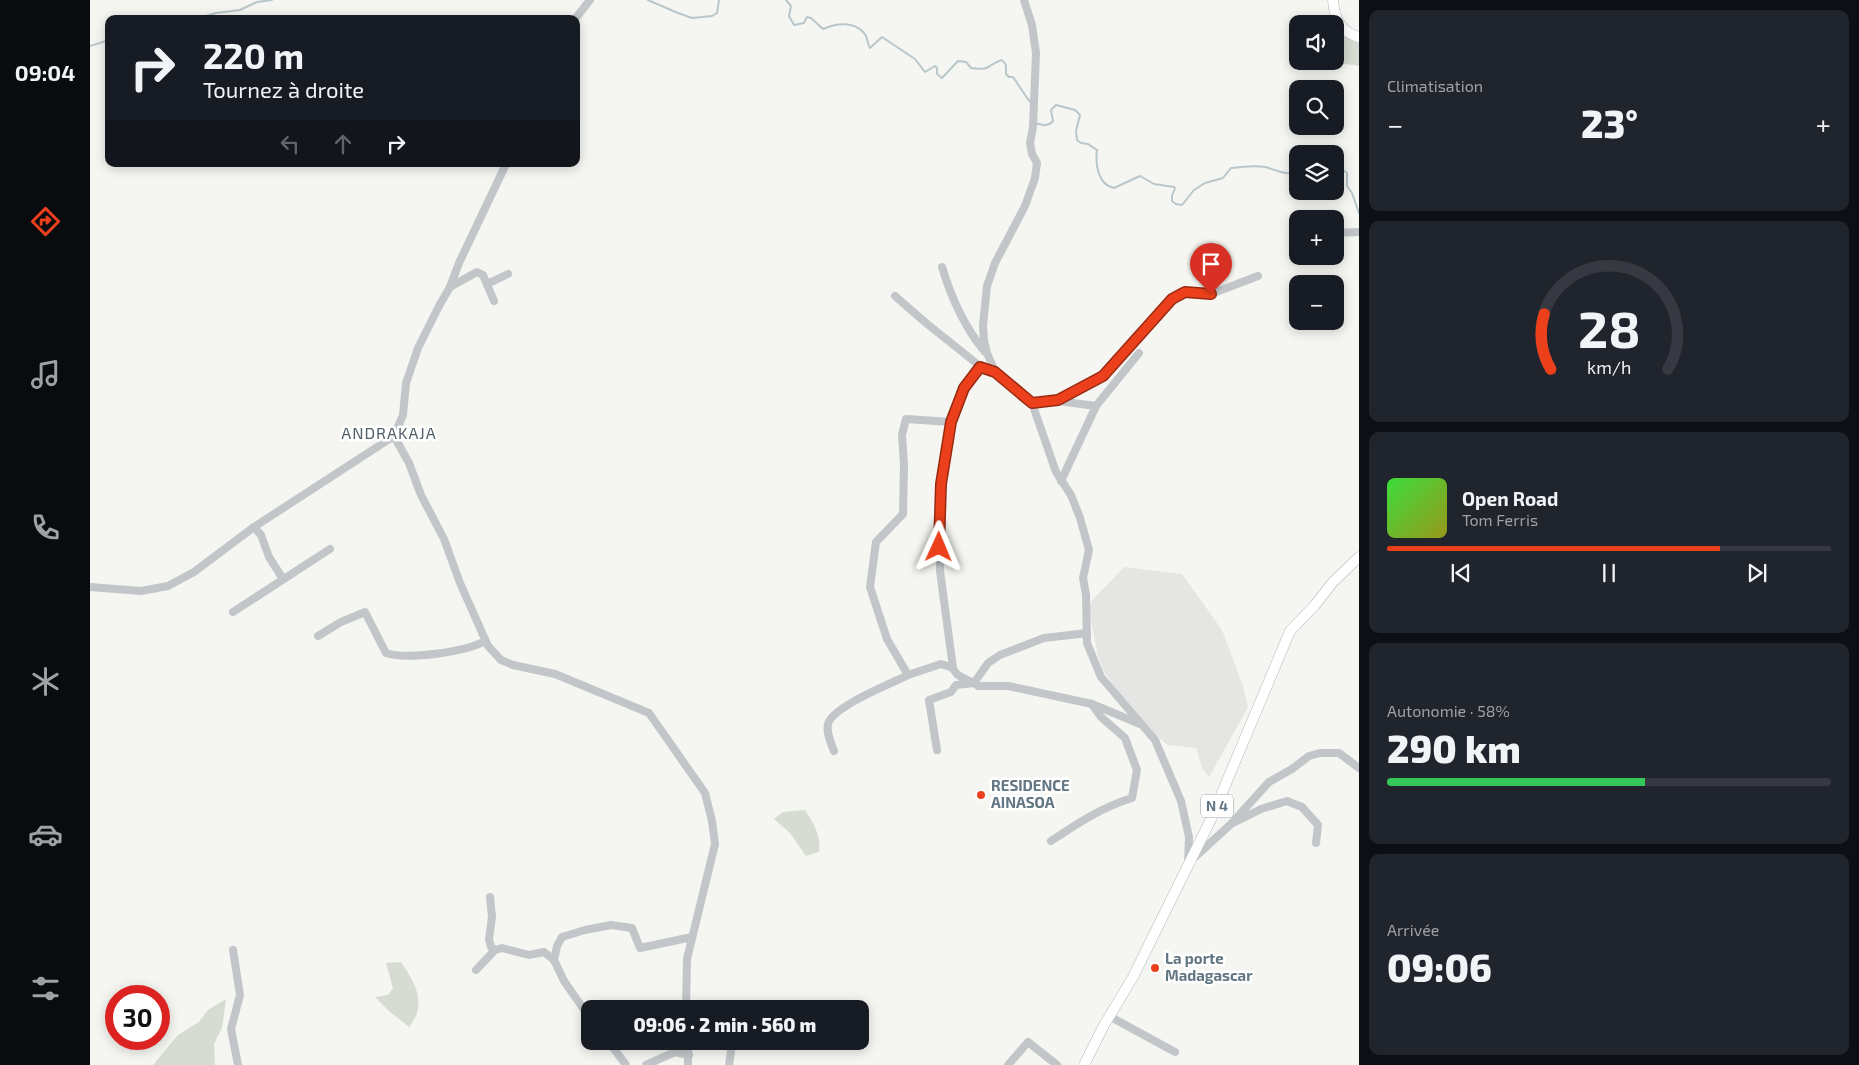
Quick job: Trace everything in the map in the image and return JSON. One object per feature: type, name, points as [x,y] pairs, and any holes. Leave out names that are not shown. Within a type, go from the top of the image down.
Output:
[{"type":"main road","points":[[1334,0],[1334,13],[1341,26],[1346,32],[1359,38]]},
{"type":"main road","name":"N 4","points":[[1084,1065],[1132,976],[1211,819],[1290,631],[1315,605],[1333,582],[1359,557]]},
{"type":"street","points":[[578,15],[590,0]]},
{"type":"street","points":[[987,353],[983,325],[987,286],[995,263],[1025,206],[1035,178],[1037,163],[1032,154],[1030,143],[1033,127],[1036,53],[1032,26],[1024,0]]},
{"type":"street","points":[[90,587],[141,591],[168,586],[194,572],[254,527],[394,436],[403,415],[406,383],[418,348],[438,306],[450,287],[505,167]]},
{"type":"street","points":[[1344,233],[1359,232]]},
{"type":"street","points":[[942,267],[962,317],[987,353],[995,372]]},
{"type":"street","points":[[450,287],[477,272],[484,275],[494,301]]},
{"type":"street","points":[[487,284],[508,274]]},
{"type":"street","points":[[1058,400],[1103,376],[1172,299],[1185,292],[1211,294],[1258,276]]},
{"type":"street","points":[[895,296],[980,367],[995,372],[1032,403],[1061,481],[1071,495],[1087,539],[1088,550],[1083,578],[1086,595],[1087,643],[1101,677],[1156,740],[1181,801],[1189,837],[1188,866]]},
{"type":"street","points":[[1061,481],[1096,406],[1139,353]]},
{"type":"street","points":[[980,367],[964,388],[951,422],[941,484],[940,571],[953,668],[958,676],[974,682],[978,686],[1008,686],[1092,704],[1142,724]]},
{"type":"street","points":[[1032,403],[1058,400],[1096,406]]},
{"type":"street","points":[[908,676],[888,639],[870,587],[876,542],[903,514],[904,465],[902,435],[906,420],[951,422]]},
{"type":"street","points":[[394,436],[409,463],[421,495],[444,539],[485,641],[500,660],[513,665],[555,674],[649,713],[705,793],[715,844],[687,959],[686,1000]]},
{"type":"street","points":[[254,527],[261,535],[263,545],[283,579]]},
{"type":"street","points":[[233,612],[330,549]]},
{"type":"street","points":[[318,636],[341,622],[366,612],[386,653],[396,656],[436,654],[477,646],[485,641]]},
{"type":"street","points":[[937,750],[929,700],[951,692],[956,684],[974,682],[988,663],[1000,654],[1044,638],[1087,633]]},
{"type":"street","points":[[834,751],[828,732],[828,723],[834,714],[854,701],[908,676],[941,664],[953,668]]},
{"type":"street","points":[[1051,841],[1073,828],[1082,819],[1115,803],[1132,798],[1137,770],[1125,738],[1101,717],[1092,704]]},
{"type":"street","points":[[1188,866],[1202,849],[1231,824],[1269,782],[1292,769],[1309,756],[1339,753],[1359,768]]},
{"type":"street","points":[[1231,824],[1261,809],[1287,801],[1302,807],[1318,825],[1316,844]]},
{"type":"street","points":[[490,897],[492,917],[489,939],[491,947],[495,950]]},
{"type":"street","points":[[554,960],[557,946],[562,938],[585,930],[611,925],[632,928],[640,948],[692,937]]},
{"type":"street","points":[[476,970],[495,950],[502,948],[529,955],[544,952],[554,960],[564,982],[581,1006]]},
{"type":"street","points":[[233,950],[240,995],[231,1029],[238,1065]]},
{"type":"street","points":[[1109,1016],[1175,1052]]},
{"type":"street","points":[[1008,1065],[1028,1042],[1057,1065]]},
{"type":"street","points":[[613,1050],[622,1064]]},
{"type":"street","points":[[688,1065],[689,1050]]},
{"type":"street","points":[[730,1050],[730,1065]]},
{"type":"street","points":[[646,1065],[675,1052],[690,1055]]},
{"type":"shaded area","points":[[1344,25],[1359,40],[1359,66],[1344,64]]},
{"type":"shaded area","points":[[1124,567],[1182,574],[1222,630],[1243,686],[1248,707],[1209,777],[1202,768],[1196,748],[1168,745],[1154,734],[1116,689],[1103,670],[1098,656],[1088,605]]},
{"type":"shaded area","points":[[805,810],[816,830],[820,846],[819,852],[806,856],[790,833],[774,819],[783,812]]},
{"type":"shaded area","points":[[401,962],[415,986],[419,1002],[415,1018],[409,1027],[375,997],[388,995],[393,988],[386,963]]},
{"type":"shaded area","points":[[226,999],[222,1028],[214,1044],[215,1065],[153,1065],[166,1050],[170,1050],[170,1045],[178,1035],[199,1022],[208,1010]]},
{"type":"waterway","points":[[209,15],[240,10],[257,2],[272,0]]},
{"type":"waterway","points":[[648,0],[692,18],[712,16],[717,13],[719,0]]},
{"type":"waterway","points":[[786,0],[791,6],[789,16],[794,25],[804,23],[807,17],[811,18],[823,29],[839,24],[855,26],[865,35],[870,48],[882,37],[915,59],[925,72],[935,66],[937,74],[942,78],[958,61],[966,62],[971,68],[983,69],[1002,60],[1006,65],[1006,74],[1009,77],[1013,77],[1030,102]]},
{"type":"waterway","points":[[90,46],[105,41]]},
{"type":"waterway","points":[[1035,123],[1045,125],[1051,123],[1053,121],[1051,110],[1056,105],[1075,110],[1080,115],[1076,131],[1077,140],[1097,150],[1097,167],[1104,183],[1114,188],[1140,176],[1154,184],[1174,187],[1172,201],[1176,204],[1182,205],[1194,190],[1205,183],[1223,178],[1231,168],[1265,167],[1282,173],[1289,173]]},
{"type":"waterway","points":[[1344,171],[1347,173],[1347,186],[1352,193],[1359,213]]},
{"type":"place","name":"RESIDENCE AINASOA","points":[[981,795]]},
{"type":"place","name":"La porte Madagascar","points":[[1155,968]]},
{"type":"district","name":"ANDRAKAJA","points":[[389,433]]},
{"type":"route","points":[[939,547],[941,484],[951,422],[964,388],[980,367],[995,372],[1032,403],[1058,400],[1103,376],[1172,299],[1185,292],[1211,294]]}]
